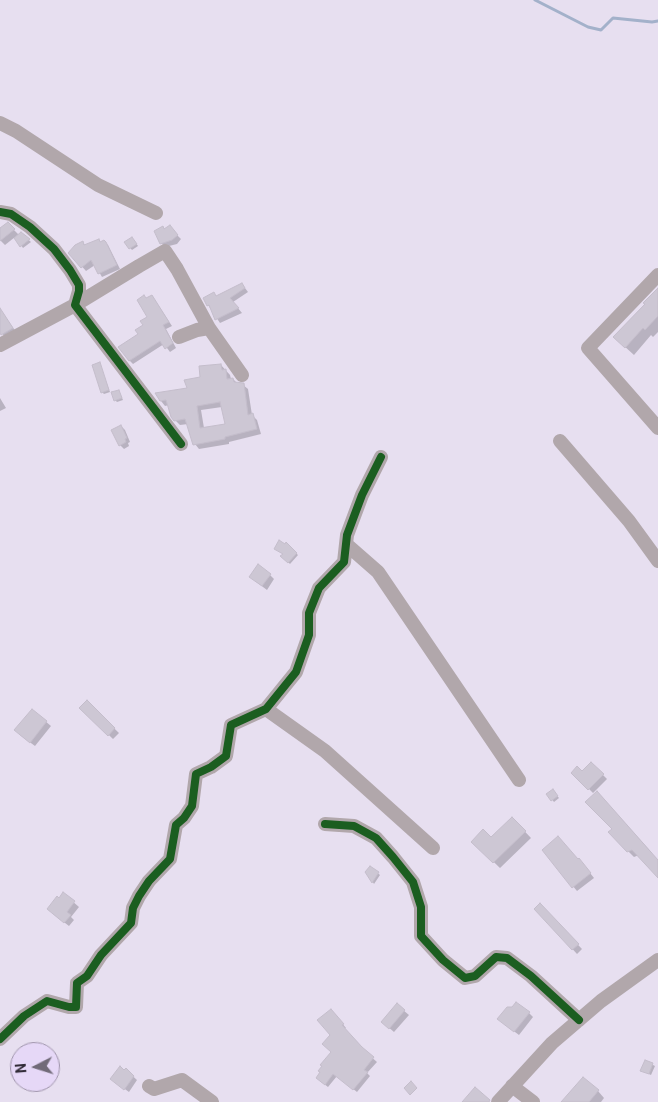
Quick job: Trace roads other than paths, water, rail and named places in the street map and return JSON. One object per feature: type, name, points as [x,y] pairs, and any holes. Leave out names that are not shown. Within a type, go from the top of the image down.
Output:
[{"type":"street","points":[[0,123],[16,131],[98,185],[156,213]]},
{"type":"street","points":[[0,212],[11,214],[30,227],[54,250],[75,276],[79,285],[79,291],[75,305]]},
{"type":"street","points":[[0,345],[75,305],[165,251],[209,328],[242,375]]},
{"type":"street","points":[[658,275],[588,348],[658,428]]},
{"type":"street","points":[[75,305],[181,444]]},
{"type":"street","points":[[179,337],[197,330],[209,328]]},
{"type":"street","points":[[560,441],[630,521],[658,561]]},
{"type":"street","points":[[0,1039],[24,1016],[47,1001],[76,1007],[77,983],[87,976],[101,955],[131,923],[133,908],[139,896],[149,881],[170,859],[176,825],[184,818],[192,806],[196,774],[211,767],[226,756],[231,725],[266,709],[296,672],[309,634],[309,613],[319,588],[344,562],[347,535],[362,495],[381,457]]},
{"type":"street","points":[[346,544],[378,572],[519,780]]},
{"type":"street","points":[[266,709],[325,752],[433,848]]},
{"type":"street","points":[[326,824],[354,826],[376,838],[382,844],[414,882],[421,907],[421,936],[443,960],[465,978],[475,976],[496,957],[507,958],[531,976],[579,1020]]},
{"type":"street","points":[[498,1102],[552,1043],[601,1001],[658,960]]},
{"type":"street","points":[[149,1086],[154,1089],[182,1080],[212,1102]]},
{"type":"street","points":[[512,1086],[533,1102]]},
{"type":"waterway","points":[[535,0],[588,27],[601,30],[613,18],[658,21]]}]
